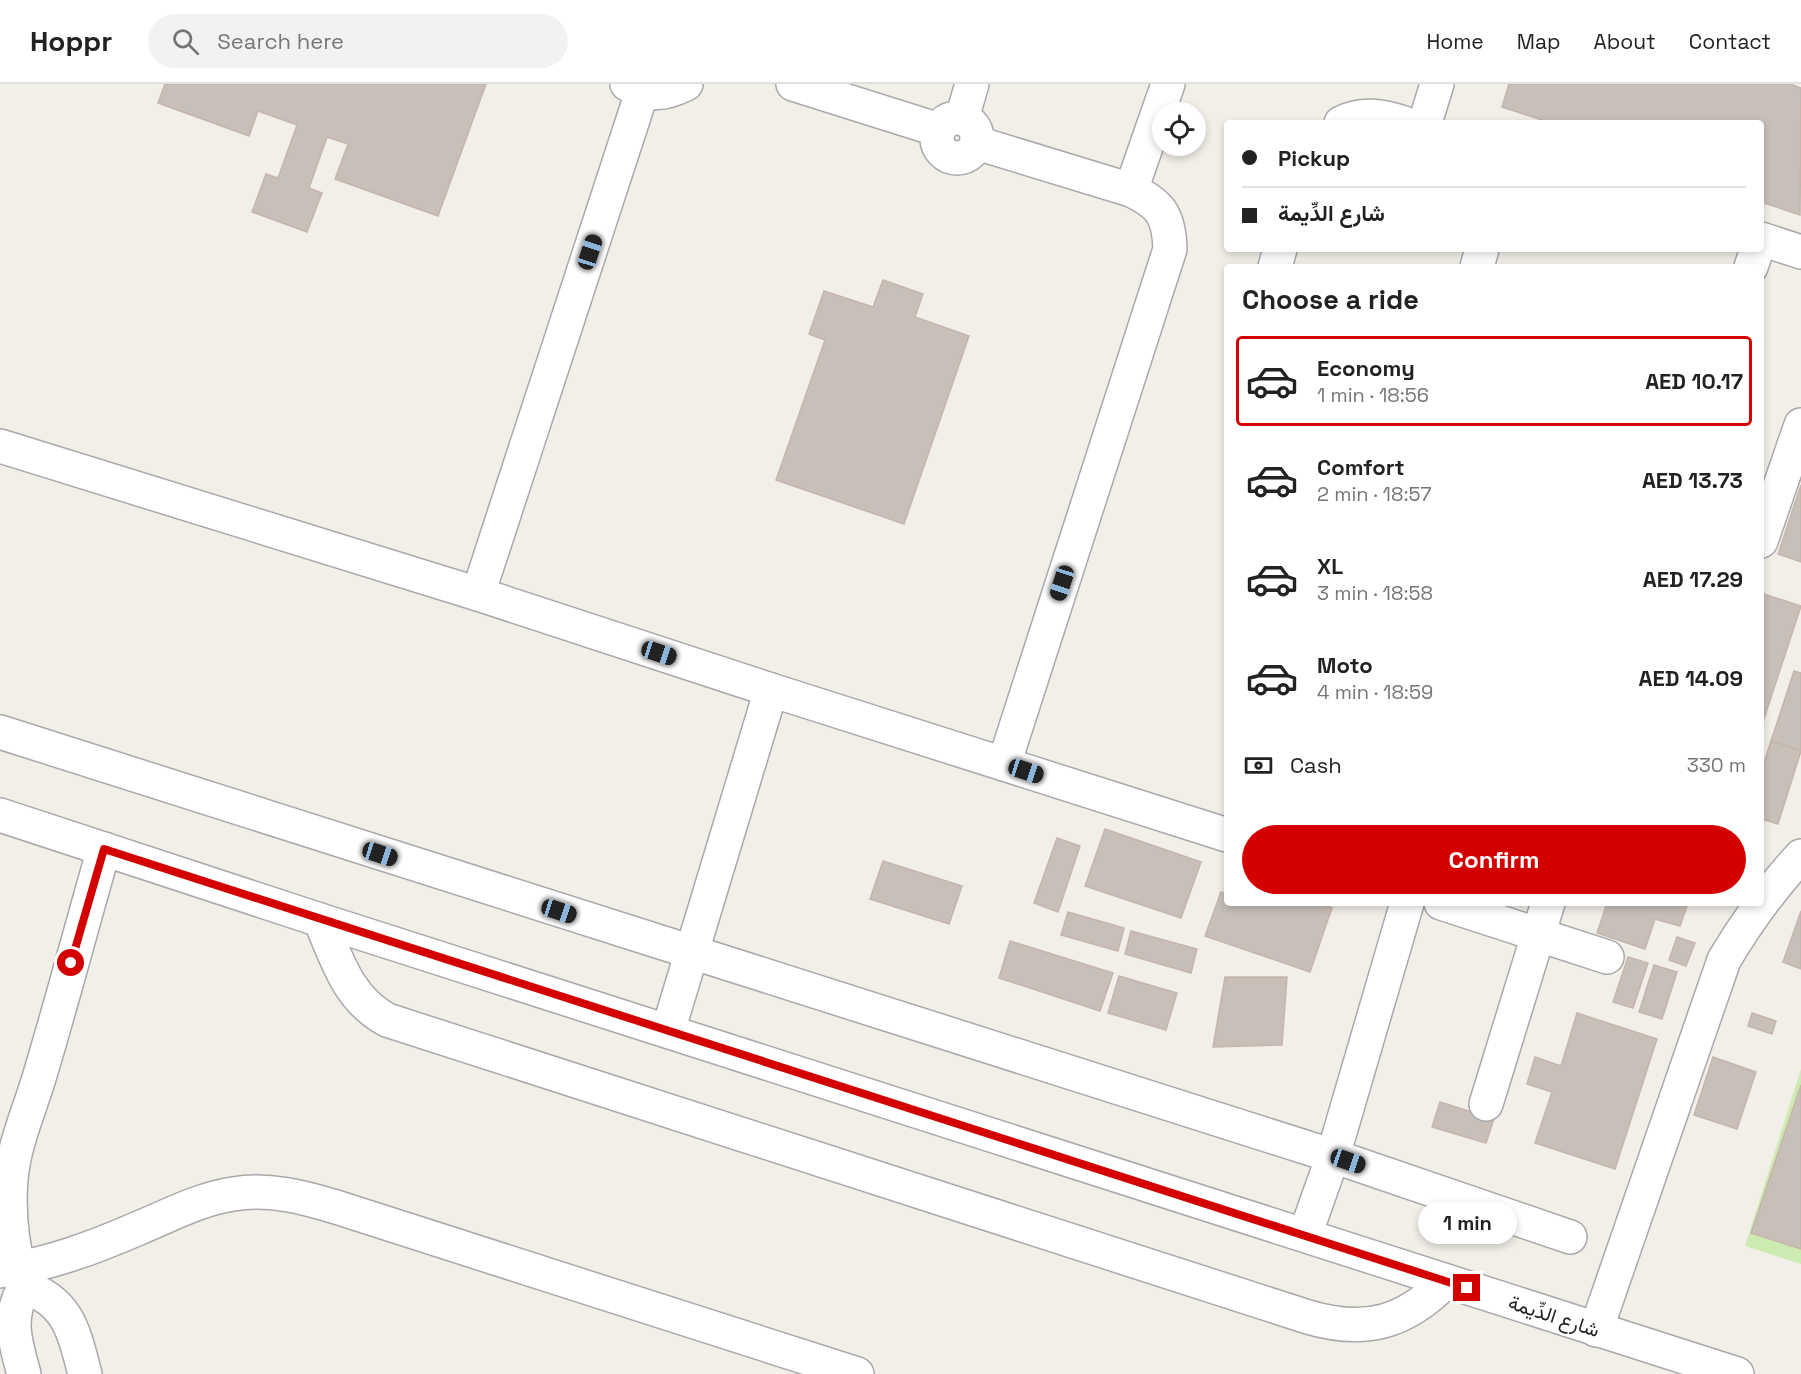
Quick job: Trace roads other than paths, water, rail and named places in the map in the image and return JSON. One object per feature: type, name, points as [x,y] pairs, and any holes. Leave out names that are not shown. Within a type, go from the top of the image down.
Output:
[{"type":"street","points":[[478,594],[634,88],[669,92],[686,84]]},
{"type":"street","points":[[793,84],[959,131],[1131,190],[1149,198],[1162,212],[1170,230],[1170,249],[1004,764]]},
{"type":"street","points":[[959,131],[972,84]]},
{"type":"street","points":[[1131,190],[1168,84]]},
{"type":"street","points":[[1426,120],[1437,84]]},
{"type":"street","points":[[1349,120],[1360,116],[1378,116],[1393,120]]},
{"type":"street","points":[[1764,240],[1801,252]]},
{"type":"street","points":[[1764,533],[1801,425]]},
{"type":"street","points":[[0,446],[478,594],[1224,834]]},
{"type":"street","points":[[668,1031],[771,690]]},
{"type":"street","points":[[0,732],[1333,1156],[1570,1238]]},
{"type":"street","name":"شارع الدِّيمة","points":[[0,815],[1596,1330],[1675,1365],[1737,1374]]},
{"type":"street","points":[[24,1374],[13,1332],[16,1304],[10,1206],[11,1178],[16,1149],[39,1078],[104,849]]},
{"type":"street","points":[[1764,899],[1801,856]]},
{"type":"street","points":[[1305,1235],[1333,1156],[1406,906]]},
{"type":"street","points":[[1450,906],[1607,957]]},
{"type":"street","points":[[1486,1104],[1547,906]]},
{"type":"street","points":[[1596,1330],[1724,960],[1759,906]]},
{"type":"street","points":[[320,920],[352,989],[364,1004],[387,1020],[1297,1313],[1332,1324],[1358,1325],[1383,1322],[1407,1313],[1428,1299],[1446,1281]]},
{"type":"street","points":[[14,1276],[201,1202],[234,1194],[269,1192],[303,1197],[336,1207],[857,1374]]},
{"type":"street","points":[[14,1276],[44,1295],[65,1314],[72,1328],[85,1374]]}]
